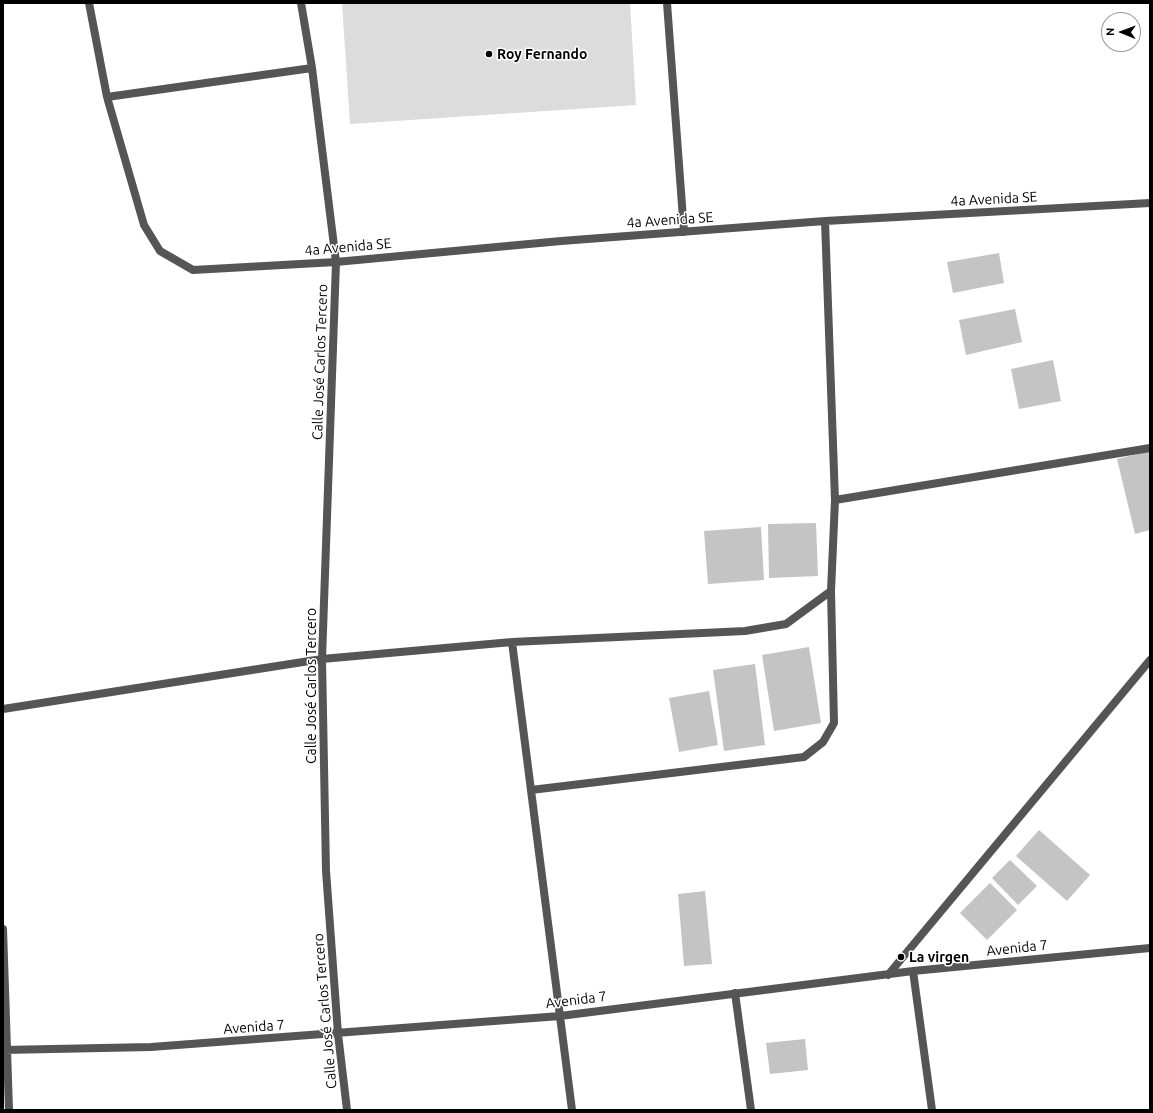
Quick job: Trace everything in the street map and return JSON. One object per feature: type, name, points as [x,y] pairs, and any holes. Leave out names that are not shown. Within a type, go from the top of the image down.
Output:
[{"type":"street","points":[[88,3],[107,97],[312,68]]},
{"type":"street","name":"Calle José Carlos Tercero","points":[[301,3],[312,68],[336,262],[322,659],[326,871],[338,1034],[347,1110]]},
{"type":"street","points":[[666,3],[684,232]]},
{"type":"street","name":"4a Avenida SE","points":[[107,97],[144,225],[160,251],[194,270],[336,262],[825,221],[1150,203]]},
{"type":"street","points":[[531,790],[804,757],[823,742],[834,723],[831,591],[835,500],[825,221]]},
{"type":"street","points":[[835,500],[1150,448]]},
{"type":"street","points":[[3,709],[322,659],[512,642],[746,630],[786,624],[831,591]]},
{"type":"street","points":[[512,642],[572,1110]]},
{"type":"street","points":[[888,975],[1150,660]]},
{"type":"street","points":[[3,929],[5,1050],[9,1110]]},
{"type":"street","name":"Avenida 7","points":[[5,1050],[151,1047],[560,1016],[913,972],[1150,948]]},
{"type":"street","points":[[913,972],[932,1110]]},
{"type":"street","points":[[735,993],[751,1110]]},
{"type":"shaded area","name":"Roy Fernando","points":[[342,3],[630,3],[636,105],[350,124]]},
{"type":"building","points":[[999,253],[1004,283],[953,293],[947,262]]},
{"type":"building","points":[[1015,309],[1022,342],[966,355],[959,320]]},
{"type":"building","points":[[1053,360],[1061,401],[1019,409],[1011,369]]},
{"type":"building","points":[[1150,451],[1150,530],[1135,534],[1117,459]]},
{"type":"building","points":[[816,523],[818,576],[769,578],[768,524]]},
{"type":"building","points":[[761,527],[764,580],[708,584],[704,531]]},
{"type":"building","points":[[809,647],[821,723],[774,731],[762,655]]},
{"type":"building","points":[[755,664],[765,745],[724,751],[713,670]]},
{"type":"building","points":[[709,691],[718,745],[679,752],[669,698]]},
{"type":"building","points":[[1039,830],[1090,875],[1067,901],[1016,856]]},
{"type":"building","points":[[1010,860],[1037,886],[1018,905],[992,878]]},
{"type":"building","points":[[990,883],[1017,910],[987,940],[960,913]]},
{"type":"building","points":[[705,891],[712,964],[684,966],[678,894]]},
{"type":"building","points":[[805,1039],[808,1070],[770,1074],[766,1043]]},
{"type":"place","name":"Roy Fernando","points":[[489,54]]},
{"type":"place","name":"La virgen","points":[[901,957]]}]
